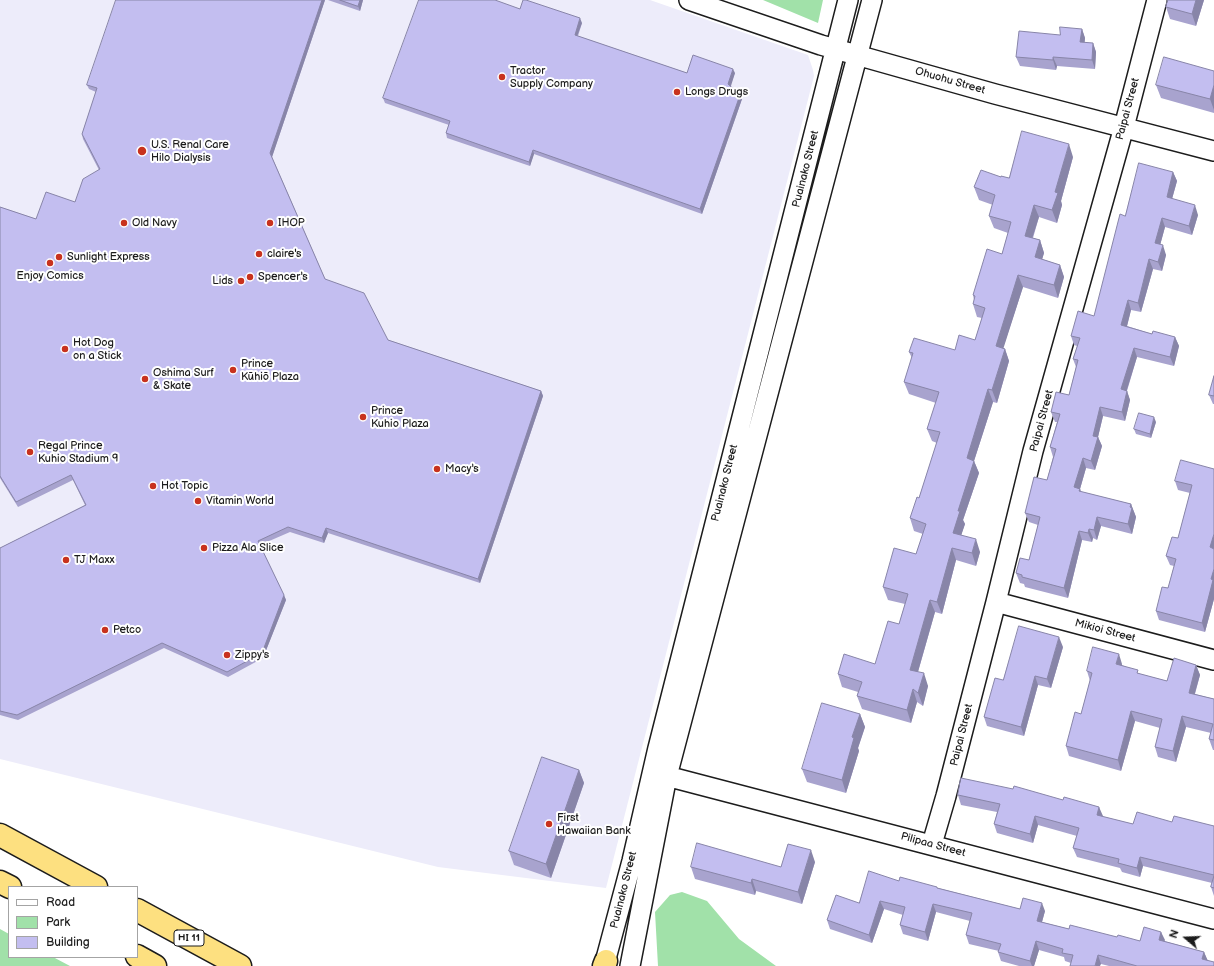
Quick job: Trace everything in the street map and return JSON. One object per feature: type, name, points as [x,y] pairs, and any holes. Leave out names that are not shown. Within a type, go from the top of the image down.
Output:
[{"type":"highway","points":[[0,835],[94,886]]},
{"type":"highway","name":"HI 11","points":[[138,911],[240,966]]},
{"type":"highway","points":[[138,957],[155,966]]},
{"type":"street","name":"Ohuohu Street","points":[[688,0],[836,50],[995,94],[1214,151]]},
{"type":"street","name":"Puainako Street","points":[[630,966],[659,774],[848,0]]},
{"type":"street","name":"Puainako Street","points":[[605,964],[632,861],[750,463],[856,55],[872,0]]},
{"type":"street","name":"Paipai Street","points":[[932,844],[948,789],[996,602],[1033,450],[1124,127],[1157,0]]},
{"type":"street","name":"Mikioi Street","points":[[996,602],[1214,660]]},
{"type":"street","name":"Pilipaa Street","points":[[659,774],[932,844],[1214,919]]},
{"type":"shaded area","name":"Prince Kuhio Plaza","points":[[0,0],[650,0],[808,55],[814,76],[606,888],[438,867],[0,759]]},
{"type":"green space","points":[[763,0],[823,0],[818,23]]},
{"type":"green space","points":[[682,892],[707,901],[739,939],[776,966],[658,966],[655,912],[670,895]]},
{"type":"green space","points":[[0,929],[8,933],[8,958],[55,958],[70,966],[0,966]]},
{"type":"building","name":"Prince Kūhiō Plaza","points":[[116,0],[322,0],[270,153],[325,279],[364,293],[388,340],[541,391],[478,579],[326,528],[322,538],[288,527],[258,541],[284,595],[262,653],[227,672],[162,643],[17,715],[0,711],[0,548],[86,505],[71,475],[16,502],[0,476],[0,207],[36,219],[46,192],[75,202],[83,179],[100,169],[82,134],[97,88],[87,85]]},
{"type":"building","points":[[340,0],[360,0],[358,6]]},
{"type":"building","points":[[419,0],[495,0],[520,9],[523,0],[526,0],[580,18],[575,35],[687,73],[693,55],[733,69],[728,84],[740,95],[700,209],[533,150],[529,162],[446,133],[450,121],[383,98]]},
{"type":"building","points":[[1168,0],[1196,0],[1192,14],[1166,7]]},
{"type":"building","points":[[1060,27],[1082,29],[1080,42],[1093,43],[1092,60],[1053,57],[1053,60],[1016,57],[1019,31],[1060,35]]},
{"type":"building","points":[[1164,57],[1214,71],[1214,85],[1210,99],[1156,85]]},
{"type":"building","points":[[1022,131],[1069,144],[1055,192],[1058,193],[1052,210],[1034,205],[1025,236],[1040,240],[1035,257],[1060,265],[1054,285],[1018,275],[996,346],[1005,349],[992,390],[988,389],[967,458],[974,461],[958,511],[960,511],[953,533],[976,539],[972,553],[952,548],[937,602],[930,600],[910,670],[924,673],[918,693],[913,689],[907,710],[857,696],[862,682],[838,674],[844,654],[875,664],[888,621],[899,624],[908,594],[883,587],[894,548],[916,554],[926,524],[910,518],[917,497],[919,498],[940,432],[927,429],[939,392],[904,382],[913,353],[909,352],[914,338],[955,350],[959,335],[975,340],[985,308],[973,304],[975,296],[973,295],[987,249],[1002,254],[1011,222],[989,216],[995,195],[974,187],[981,170],[1001,177],[1009,178]]},
{"type":"building","points":[[1139,163],[1173,172],[1167,197],[1195,205],[1189,226],[1162,218],[1155,243],[1163,245],[1158,262],[1149,259],[1138,303],[1128,300],[1121,325],[1152,334],[1153,331],[1175,337],[1170,357],[1134,348],[1121,389],[1127,391],[1122,412],[1100,407],[1093,436],[1098,437],[1091,461],[1083,458],[1074,487],[1080,489],[1079,491],[1131,504],[1130,507],[1132,508],[1128,524],[1097,517],[1094,530],[1089,529],[1088,533],[1079,531],[1064,588],[1022,577],[1022,575],[1016,573],[1020,558],[1029,560],[1040,517],[1025,513],[1034,477],[1047,480],[1056,449],[1050,447],[1060,414],[1051,412],[1056,392],[1069,395],[1078,360],[1073,359],[1080,338],[1071,336],[1078,311],[1094,316],[1120,214],[1125,216]]},
{"type":"building","points":[[1214,376],[1214,396],[1209,395]]},
{"type":"building","points":[[1139,413],[1154,417],[1150,434],[1134,429]]},
{"type":"building","points":[[1181,460],[1214,469],[1214,534],[1210,547],[1214,549],[1214,569],[1211,579],[1213,580],[1202,623],[1156,611],[1162,587],[1168,588],[1176,559],[1166,556],[1172,537],[1178,538],[1192,485],[1175,481]]},
{"type":"building","points":[[1019,626],[1059,637],[1047,679],[1035,676],[1021,727],[984,717],[995,678],[1003,680]]},
{"type":"building","points":[[1093,647],[1119,654],[1116,664],[1138,670],[1137,673],[1167,681],[1174,658],[1196,665],[1189,693],[1214,699],[1214,740],[1209,739],[1213,724],[1182,716],[1173,751],[1155,747],[1162,719],[1131,711],[1118,760],[1066,746],[1075,712],[1081,714],[1092,673],[1087,671]]},
{"type":"building","points":[[822,703],[860,714],[852,737],[854,738],[842,780],[802,769]]},
{"type":"building","name":"First Hawaiian Bank","points":[[542,757],[579,770],[546,864],[509,851]]},
{"type":"building","points":[[961,778],[1013,789],[1014,786],[1063,800],[1064,797],[1099,807],[1097,815],[1133,824],[1137,812],[1172,822],[1174,816],[1214,826],[1214,875],[1140,857],[1137,868],[1118,863],[1119,859],[1073,848],[1079,828],[1035,816],[1030,834],[994,824],[1000,804],[958,795]]},
{"type":"building","points":[[697,843],[781,867],[788,844],[811,850],[798,892],[752,879],[751,883],[691,867]]},
{"type":"building","points":[[869,871],[899,881],[900,877],[1020,909],[1023,898],[1042,903],[1037,921],[1069,929],[1070,925],[1117,937],[1118,935],[1140,941],[1144,927],[1161,932],[1159,940],[1204,952],[1202,959],[1214,962],[1214,966],[1137,966],[1098,955],[1095,966],[1070,966],[1073,955],[1062,953],[1063,949],[1036,941],[1030,961],[998,952],[1001,944],[966,935],[972,913],[933,904],[925,932],[900,925],[905,907],[880,901],[869,935],[827,920],[836,895],[859,903]]},
{"type":"building","points":[[1214,876],[1214,888],[1211,887]]},
{"type":"place","name":"Tractor Supply Company","points":[[502,77]]},
{"type":"place","name":"Longs Drugs","points":[[677,92]]},
{"type":"place","name":"U.S. Renal Care Hilo Dialysis","points":[[142,151]]},
{"type":"place","name":"Old Navy","points":[[124,223]]},
{"type":"place","name":"IHOP","points":[[270,223]]},
{"type":"place","name":"claire's","points":[[259,254]]},
{"type":"place","name":"Sunlight Express","points":[[59,257]]},
{"type":"place","name":"Enjoy Comics","points":[[50,263]]},
{"type":"place","name":"Spencer's","points":[[250,277]]},
{"type":"place","name":"Lids","points":[[241,281]]},
{"type":"place","name":"Hot Dog on a Stick","points":[[65,349]]},
{"type":"place","name":"Prince Kūhiō Plaza","points":[[233,370]]},
{"type":"place","name":"Oshima Surf & Skate","points":[[145,379]]},
{"type":"place","name":"Prince Kuhio Plaza","points":[[363,417]]},
{"type":"place","name":"Regal Prince Kuhio Stadium 9","points":[[30,452]]},
{"type":"place","name":"Macy's","points":[[437,469]]},
{"type":"place","name":"Hot Topic","points":[[153,486]]},
{"type":"place","name":"Vitamin World","points":[[198,501]]},
{"type":"place","name":"Pizza Ala Slice","points":[[204,548]]},
{"type":"place","name":"TJ Maxx","points":[[66,560]]},
{"type":"place","name":"Petco","points":[[105,630]]},
{"type":"place","name":"Zippy's","points":[[227,655]]},
{"type":"place","name":"First Hawaiian Bank","points":[[549,824]]}]
